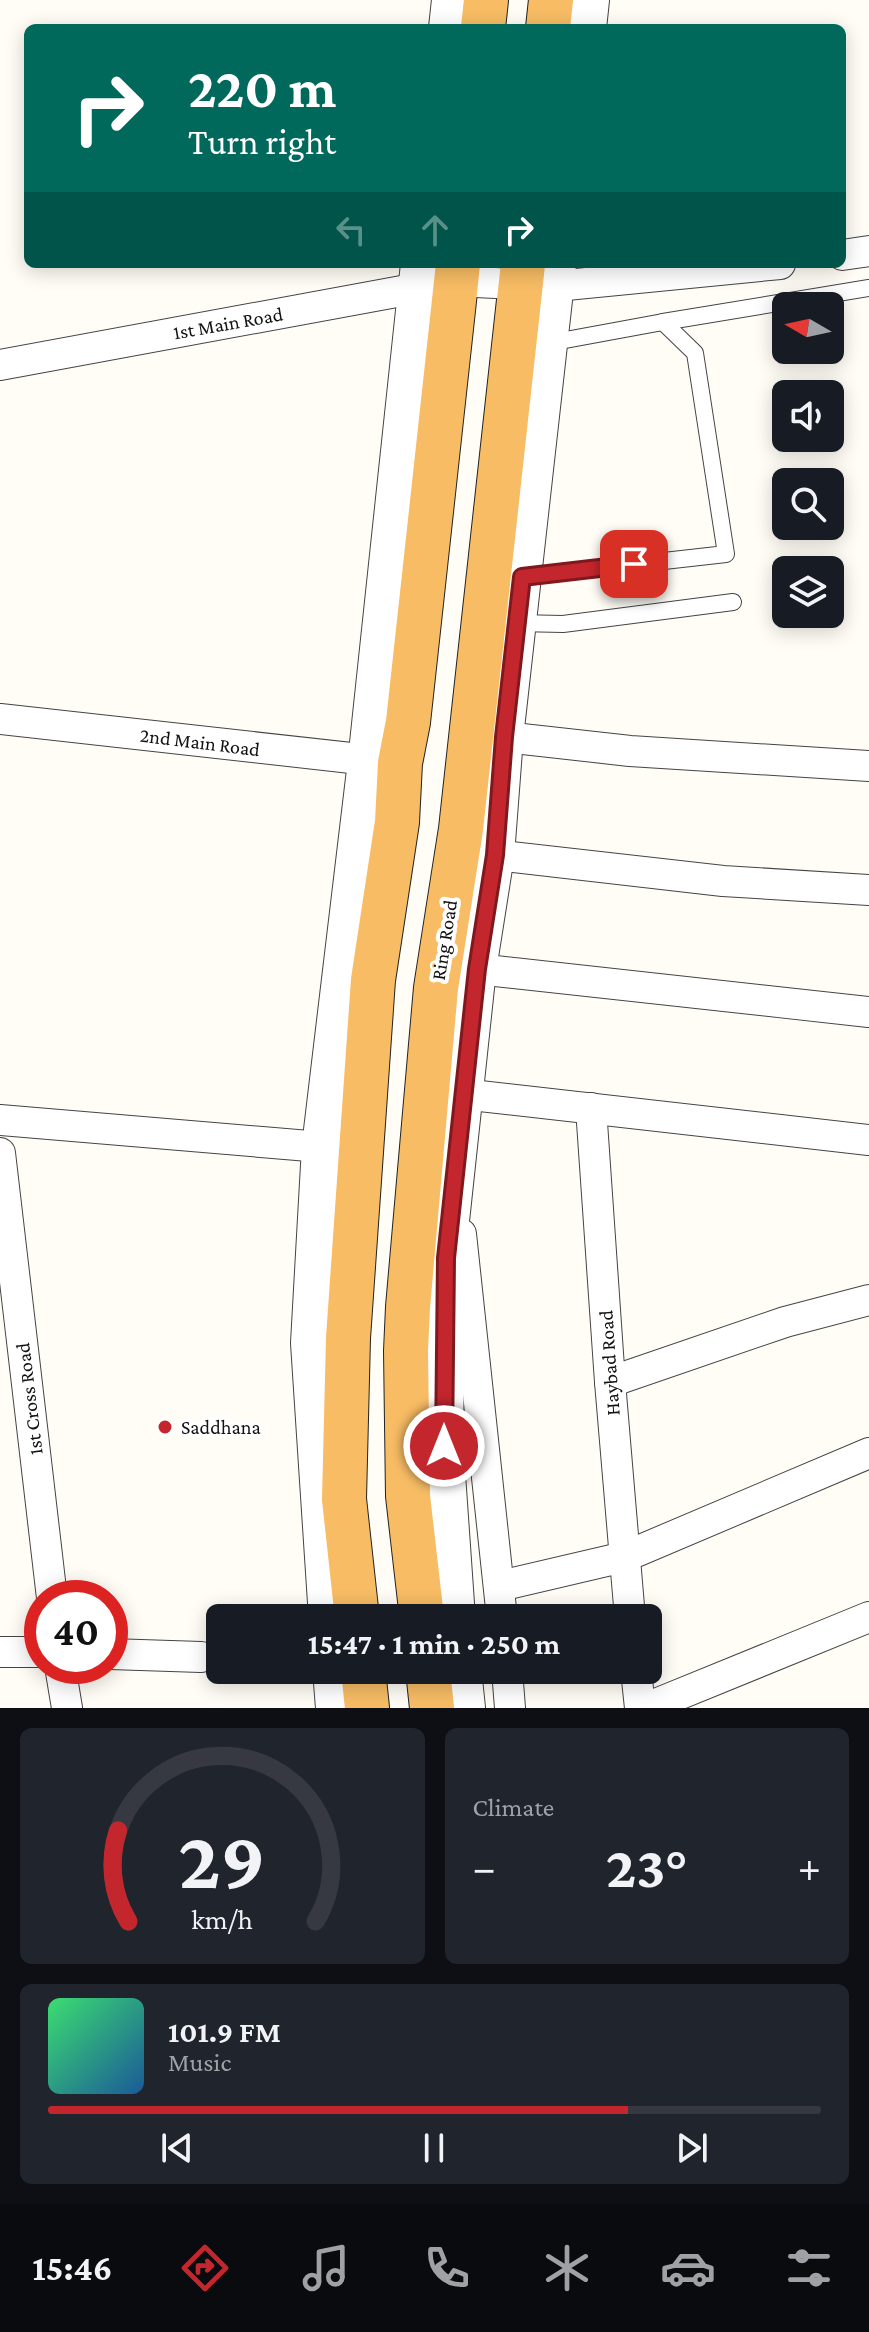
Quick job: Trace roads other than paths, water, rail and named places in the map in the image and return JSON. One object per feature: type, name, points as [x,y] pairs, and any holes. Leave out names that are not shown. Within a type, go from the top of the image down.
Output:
[{"type":"highway","points":[[483,24],[486,0]]},
{"type":"highway","points":[[548,24],[551,0]]},
{"type":"highway","points":[[355,1604],[344,1499],[348,1338],[371,995],[397,822],[384,762],[408,722],[438,274]]},
{"type":"highway","name":"Ring Road","points":[[420,1604],[408,1496],[406,1351],[436,988],[539,274]]},
{"type":"highway","points":[[364,1684],[367,1708]]},
{"type":"highway","points":[[429,1684],[432,1708]]},
{"type":"street","points":[[448,24],[451,0]]},
{"type":"street","points":[[587,24],[590,0]]},
{"type":"street","points":[[846,254],[869,251]]},
{"type":"street","name":"1st Main Road","points":[[0,365],[438,274],[539,274],[684,268]]},
{"type":"street","points":[[455,1604],[444,1446],[444,1317],[462,1094],[495,855],[516,623],[549,343],[539,274]]},
{"type":"street","name":"2nd Main Road","points":[[0,719],[384,762]]},
{"type":"street","points":[[504,737],[630,751],[869,766]]},
{"type":"street","points":[[327,1604],[310,1343],[321,1147],[384,762]]},
{"type":"street","points":[[495,855],[723,881],[869,890]]},
{"type":"street","points":[[477,969],[869,1012]]},
{"type":"street","points":[[462,1094],[869,1140]]},
{"type":"street","name":"Haybad Road","points":[[591,1108],[629,1604]]},
{"type":"street","points":[[0,1120],[321,1147]]},
{"type":"street","name":"1st Cross Road","points":[[0,1153],[50,1580]]},
{"type":"street","points":[[454,1175],[501,1604]]},
{"type":"street","points":[[610,1382],[785,1322],[869,1300]]},
{"type":"street","points":[[500,1586],[624,1557],[869,1453]]},
{"type":"street","points":[[646,1708],[869,1617]]},
{"type":"street","points":[[0,1652],[24,1652]]},
{"type":"street","points":[[128,1655],[201,1657]]},
{"type":"street","points":[[63,1684],[67,1708]]},
{"type":"street","points":[[333,1684],[335,1708]]},
{"type":"street","points":[[463,1684],[466,1708]]},
{"type":"street","points":[[508,1684],[510,1708]]},
{"type":"street","points":[[637,1684],[640,1708]]},
{"type":"lane","points":[[549,343],[869,288]]},
{"type":"lane","points":[[522,577],[726,554],[695,353],[663,322]]},
{"type":"lane","points":[[516,623],[563,624],[733,602]]},
{"type":"place","name":"Saddhana","points":[[165,1427]]}]
